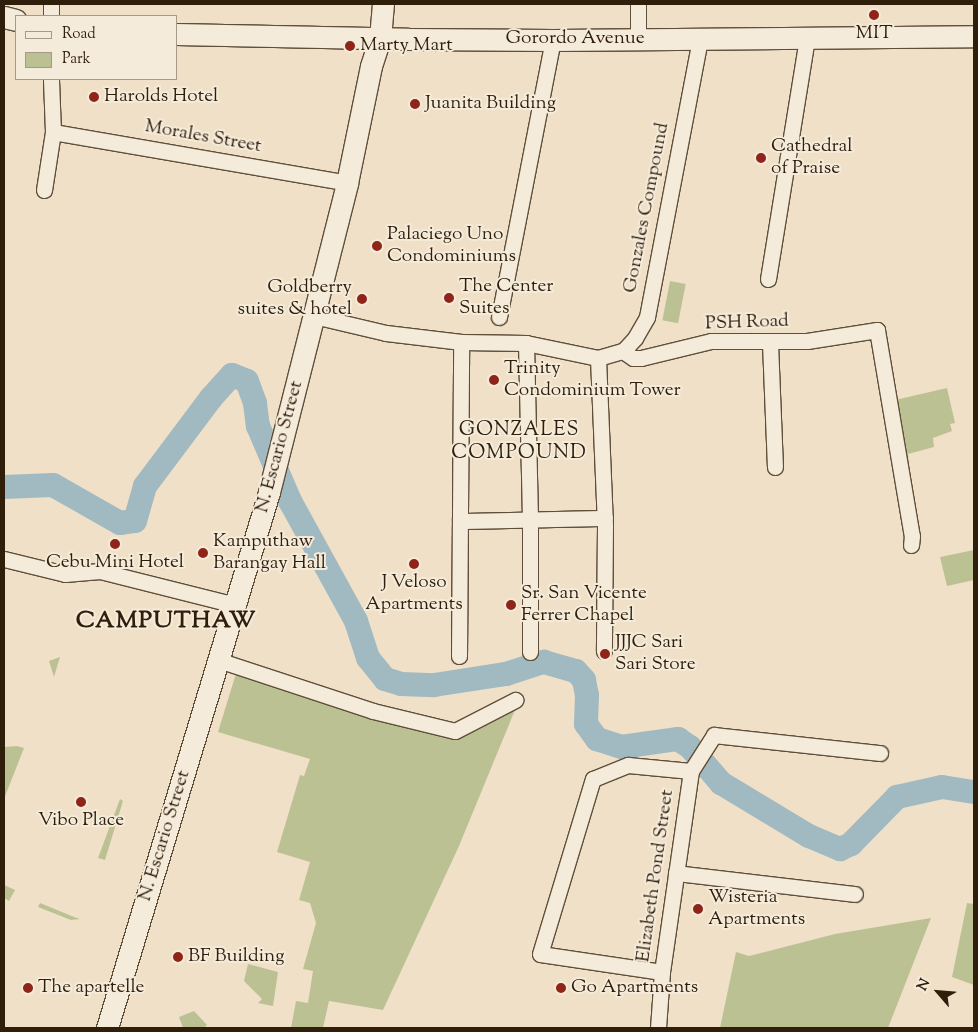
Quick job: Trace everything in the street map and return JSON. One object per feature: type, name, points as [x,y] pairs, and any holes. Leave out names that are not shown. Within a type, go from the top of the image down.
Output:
[{"type":"main road","name":"N. Escario Street","points":[[107,1028],[269,492],[347,182],[371,66],[380,38],[384,4]]},
{"type":"main road","name":"Gorordo Avenue","points":[[178,34],[553,40],[974,36]]},
{"type":"street","points":[[638,4],[638,39]]},
{"type":"street","points":[[768,279],[807,38]]},
{"type":"street","name":"Gonzales Compound","points":[[622,351],[635,338],[646,317],[700,39]]},
{"type":"street","points":[[500,317],[553,40]]},
{"type":"street","points":[[44,190],[53,132],[51,80]]},
{"type":"street","name":"Morales Street","points":[[53,132],[347,182]]},
{"type":"street","points":[[314,316],[386,334],[461,342],[526,343],[598,358],[622,351]]},
{"type":"street","name":"PSH Road","points":[[622,351],[633,358],[651,356],[712,341],[770,343],[807,341],[877,330],[912,536],[911,545]]},
{"type":"street","points":[[459,656],[461,342]]},
{"type":"street","points":[[526,343],[530,520],[530,652]]},
{"type":"street","points":[[770,343],[775,467]]},
{"type":"street","points":[[598,358],[605,518],[604,651]]},
{"type":"street","points":[[460,521],[605,518]]},
{"type":"street","points":[[4,559],[65,574],[100,571],[235,605]]},
{"type":"street","points":[[218,660],[373,711],[455,731],[516,700]]},
{"type":"street","name":"Elizabeth Pond Street","points":[[658,1028],[662,972],[692,769],[710,741],[880,753]]},
{"type":"street","points":[[662,972],[540,954],[593,779],[628,765],[692,769]]},
{"type":"street","points":[[676,873],[855,894]]},
{"type":"green space","points":[[670,281],[686,284],[678,323],[662,320]]},
{"type":"green space","points":[[947,388],[955,423],[950,424],[952,431],[933,438],[934,447],[908,454],[910,473],[899,475],[882,403]]},
{"type":"green space","points":[[974,550],[974,580],[947,586],[940,557]]},
{"type":"green space","points":[[60,657],[54,677],[49,661]]},
{"type":"green space","points":[[238,667],[460,732],[501,709],[515,710],[459,846],[383,1010],[329,1001],[323,1028],[291,1028],[296,1001],[308,1003],[313,971],[303,969],[316,923],[310,903],[299,900],[310,862],[277,852],[300,775],[304,776],[310,759],[218,732]]},
{"type":"green space","points":[[17,746],[24,748],[4,799],[4,747]]},
{"type":"green space","points":[[120,799],[123,801],[105,860],[98,858]]},
{"type":"green space","points":[[4,885],[15,890],[9,901],[4,898]]},
{"type":"green space","points":[[40,903],[80,919],[71,920],[38,907]]},
{"type":"green space","points":[[967,903],[974,904],[974,985],[952,977]]},
{"type":"green space","points":[[931,918],[888,1028],[720,1028],[736,952],[749,956],[835,934]]},
{"type":"green space","points":[[248,964],[278,972],[273,1006],[258,1003],[262,999],[244,981]]},
{"type":"green space","points":[[194,1011],[207,1025],[204,1028],[183,1028],[179,1017]]},
{"type":"waterway","points":[[4,487],[53,485],[120,523],[135,521],[145,486],[211,398],[232,375],[247,381],[255,403],[258,426],[290,501],[356,621],[368,658],[385,679],[401,684],[434,685],[506,674],[544,662],[576,671],[584,680],[587,695],[586,724],[597,739],[621,747],[678,739],[690,747],[721,783],[809,836],[840,849],[851,844],[897,797],[942,787],[974,792]]},
{"type":"place","name":"MIT","points":[[874,15]]},
{"type":"place","name":"Marty Mart","points":[[350,46]]},
{"type":"place","name":"Harolds Hotel","points":[[94,97]]},
{"type":"place","name":"Juanita Building","points":[[415,104]]},
{"type":"place","name":"Cathedral of Praise","points":[[761,158]]},
{"type":"place","name":"Palaciego Uno Condominiums","points":[[377,246]]},
{"type":"place","name":"The Center Suites","points":[[449,298]]},
{"type":"place","name":"Goldberry suites & hotel","points":[[362,299]]},
{"type":"place","name":"Trinity Condominium Tower","points":[[494,380]]},
{"type":"place","name":"Cebu Mini Hotel","points":[[115,544]]},
{"type":"place","name":"Kamputhaw Barangay Hall","points":[[203,553]]},
{"type":"place","name":"J Veloso Apartments","points":[[414,564]]},
{"type":"place","name":"Sr. San Vicente Ferrer Chapel","points":[[511,605]]},
{"type":"place","name":"JJJC Sari Sari Store","points":[[605,654]]},
{"type":"place","name":"Vibo Place","points":[[81,802]]},
{"type":"place","name":"Wisteria Apartments","points":[[698,909]]},
{"type":"place","name":"BF Building","points":[[178,957]]},
{"type":"place","name":"The apartelle","points":[[28,988]]},
{"type":"place","name":"Go Apartments","points":[[561,988]]},
{"type":"district","name":"GONZALES COMPOUND","points":[[519,442]]},
{"type":"district","name":"CAMPUTHAW","points":[[166,622]]}]
